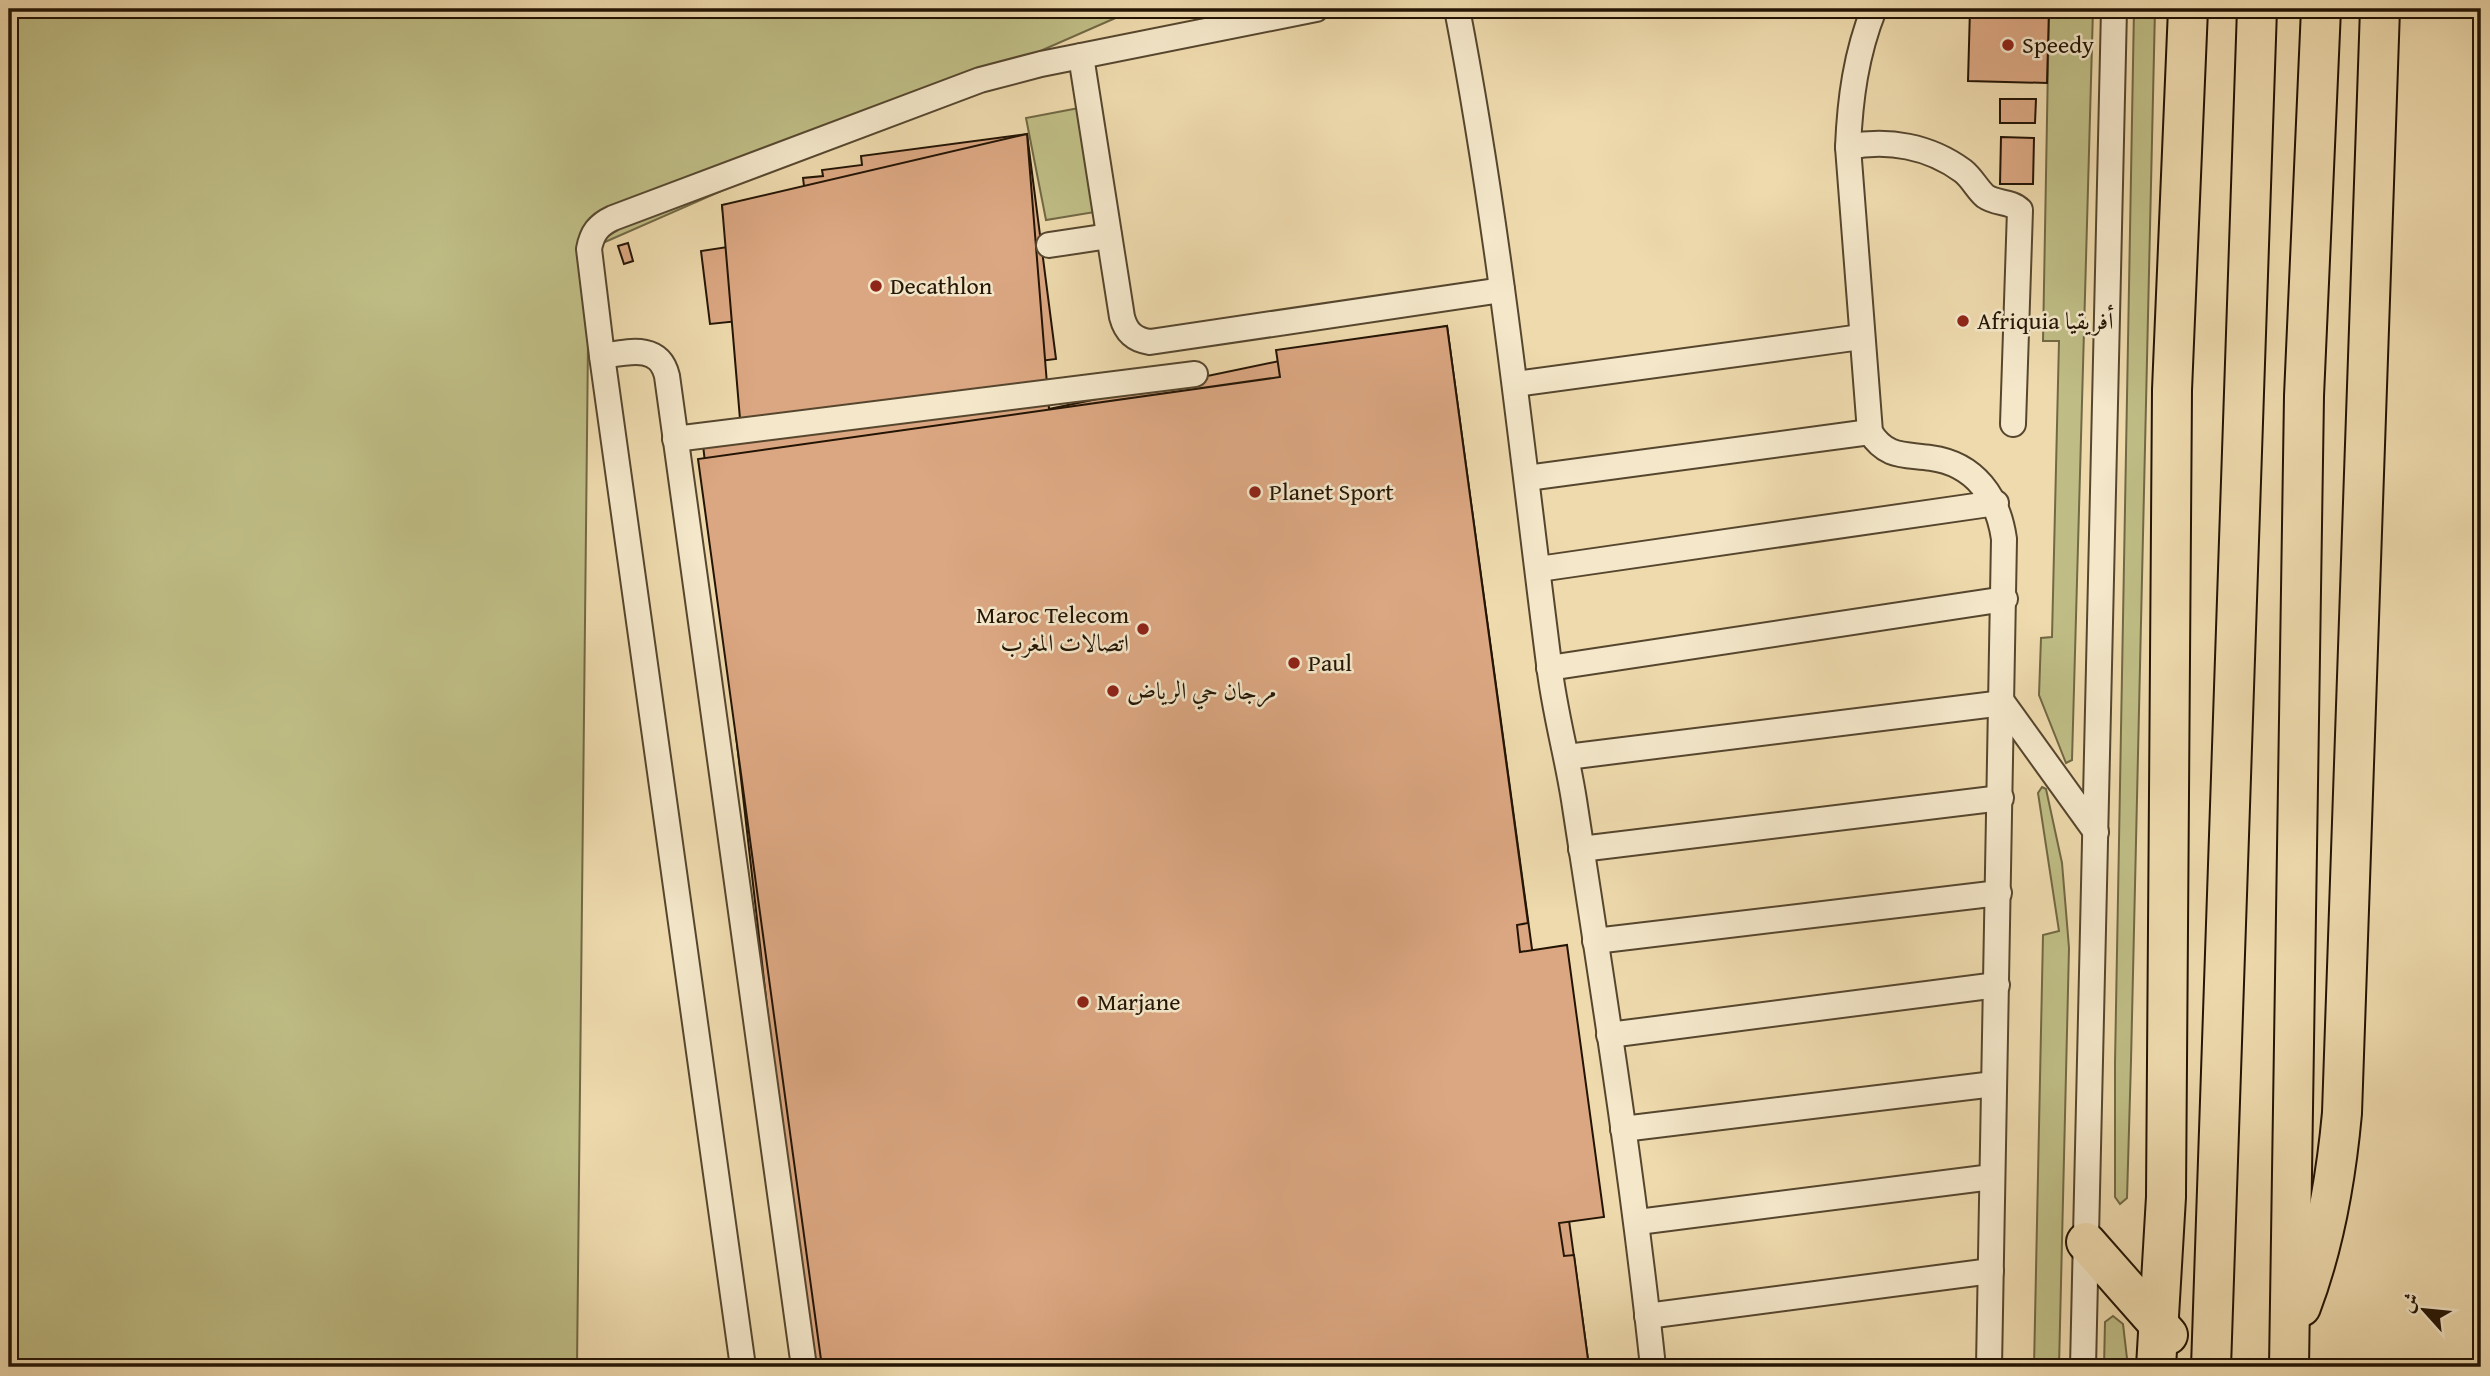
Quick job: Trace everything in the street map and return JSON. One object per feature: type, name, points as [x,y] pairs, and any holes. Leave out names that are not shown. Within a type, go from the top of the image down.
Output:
[{"type":"highway","points":[[2156,1367],[2166,1197],[2172,390],[2188,9]]},
{"type":"highway","points":[[2211,1367],[2257,9]]},
{"type":"highway","points":[[2289,1353],[2304,396],[2321,9]]},
{"type":"highway","points":[[2289,1353],[2326,1228],[2337,1171],[2342,1113],[2380,9]]},
{"type":"highway","points":[[2086,1242],[2197,1367]]},
{"type":"lane","points":[[743,1367],[602,356],[589,249],[595,230],[603,222],[980,80],[1244,17],[1316,9]]},
{"type":"lane","points":[[1457,9],[1474,96],[1516,384],[1549,668],[1567,757],[1638,1222],[1653,1367]]},
{"type":"lane","points":[[1874,9],[1856,66],[1848,147],[1870,432],[1887,452],[1899,456],[1932,458],[1966,470],[1980,482],[1996,503],[2004,539],[1989,1367]]},
{"type":"lane","points":[[2083,1367],[2107,221],[2114,9]]},
{"type":"lane","points":[[1081,56],[1124,325],[1134,337],[1150,342],[1502,290]]},
{"type":"lane","points":[[1848,147],[1870,142],[1912,147],[1963,171],[1992,200],[2020,210],[2013,424]]},
{"type":"lane","points":[[1049,245],[1111,243]]},
{"type":"lane","points":[[1516,384],[1861,337]]},
{"type":"lane","points":[[602,356],[639,350],[654,355],[661,361],[667,376],[804,1367]]},
{"type":"lane","points":[[675,439],[1195,374]]},
{"type":"lane","points":[[1527,478],[1870,432]]},
{"type":"lane","points":[[1539,569],[1996,503]]},
{"type":"lane","points":[[1549,668],[2005,599]]},
{"type":"lane","points":[[2003,703],[2096,832]]},
{"type":"lane","points":[[1567,757],[2003,703]]},
{"type":"lane","points":[[1581,849],[2001,798]]},
{"type":"lane","points":[[1595,941],[1999,892]]},
{"type":"lane","points":[[1609,1035],[1997,985]]},
{"type":"lane","points":[[1623,1129],[1994,1084]]},
{"type":"lane","points":[[1638,1222],[1993,1177]]},
{"type":"lane","points":[[1647,1316],[1991,1271]]},
{"type":"shaded area","points":[[9,9],[1136,9],[589,249],[577,1367],[9,1367]]},
{"type":"shaded area","points":[[2049,9],[2093,9],[2072,760],[2066,763],[2039,695],[2041,638],[2052,637],[2059,341],[2043,341]]},
{"type":"shaded area","points":[[2134,9],[2155,9],[2127,1198],[2120,1204],[2115,1197],[2115,1063]]},
{"type":"shaded area","points":[[1079,108],[1095,212],[1046,220],[1026,118]]},
{"type":"shaded area","points":[[2042,787],[2046,789],[2062,863],[2069,948],[2059,1367],[2034,1367],[2043,935],[2059,931],[2038,793]]},
{"type":"shaded area","points":[[2113,1316],[2123,1324],[2128,1367],[2104,1367],[2105,1322]]},
{"type":"building","name":"Speedy","points":[[1970,9],[2049,9],[2047,83],[1968,81]]},
{"type":"building","points":[[2000,99],[2036,99],[2035,123],[2000,123]]},
{"type":"building","name":"Decathlon","points":[[1027,134],[1056,359],[748,398],[738,321],[710,324],[701,251],[728,247],[722,205],[805,194],[803,178],[823,176],[822,170],[862,165],[861,156]]},
{"type":"building","name":"مرجان حي الرياض","points":[[1027,134],[1049,409],[1447,326],[1589,1367],[808,1367],[702,436],[741,431],[722,205]]},
{"type":"building","points":[[2001,137],[2034,138],[2033,184],[2000,184]]},
{"type":"building","points":[[628,243],[633,261],[624,264],[618,246]]},
{"type":"building","name":"مرجان حي الرياض","points":[[1447,326],[1528,923],[1517,925],[1520,952],[1567,945],[1604,1217],[1559,1223],[1564,1256],[1574,1255],[1589,1367],[822,1367],[698,459],[1280,377],[1276,350]]},
{"type":"place","name":"Speedy","points":[[2008,45]]},
{"type":"place","name":"Decathlon","points":[[876,286]]},
{"type":"place","name":"Afriquia أفريقيا","points":[[1963,321]]},
{"type":"place","name":"Planet Sport","points":[[1255,492]]},
{"type":"place","name":"Maroc Telecom اتصالات المغرب","points":[[1143,629]]},
{"type":"place","name":"Paul","points":[[1294,663]]},
{"type":"place","name":"مرجان حي الرياض","points":[[1113,691]]},
{"type":"place","name":"Marjane","points":[[1083,1002]]}]
